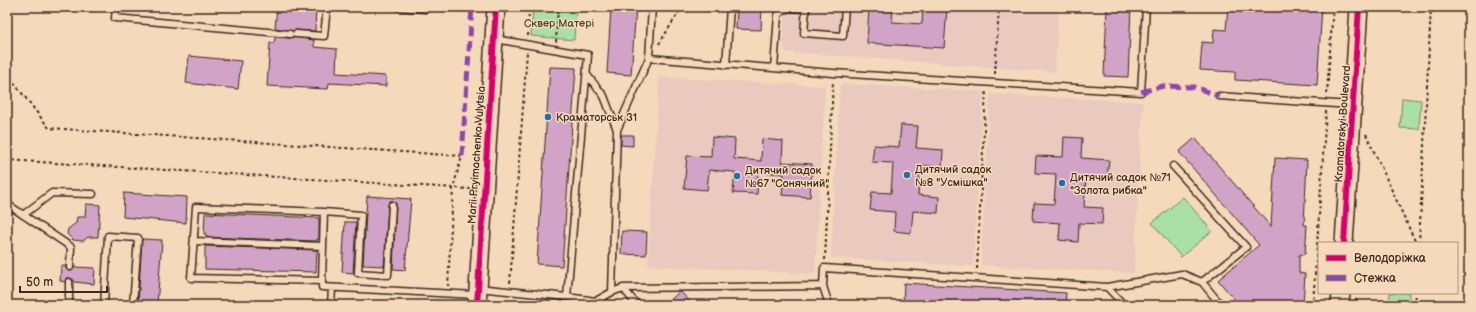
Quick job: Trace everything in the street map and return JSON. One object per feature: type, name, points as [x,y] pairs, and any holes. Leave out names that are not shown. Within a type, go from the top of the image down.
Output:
[{"type":"street","name":"Marii Pryimachenko Vulytsia","points":[[478,296],[483,190],[496,7]]},
{"type":"street","name":"Kramatorskyi Boulevard","points":[[1344,242],[1359,7]]},
{"type":"street","points":[[1340,305],[1341,294]]},
{"type":"lane","points":[[116,7],[115,18],[324,36],[327,7]]},
{"type":"lane","points":[[398,7],[425,9],[425,7]]},
{"type":"lane","points":[[612,292],[617,130],[649,58],[652,7]]},
{"type":"lane","points":[[726,65],[730,7]]},
{"type":"lane","points":[[774,68],[778,15],[782,10],[787,8],[805,9],[804,33],[843,36],[845,7]]},
{"type":"lane","points":[[649,58],[833,73],[1141,92],[1146,7]]},
{"type":"lane","points":[[494,38],[588,55],[567,297]]},
{"type":"lane","points":[[587,75],[604,96],[617,130]]},
{"type":"lane","points":[[1219,96],[1353,106]]},
{"type":"lane","points":[[1173,166],[1246,247],[1202,282]]},
{"type":"lane","points":[[23,215],[52,193],[93,194]]},
{"type":"lane","points":[[7,204],[71,248],[70,267]]},
{"type":"lane","points":[[322,281],[191,278],[196,207],[324,212],[361,215],[358,273],[388,275],[392,205]]},
{"type":"lane","points":[[324,212],[322,287],[478,296],[510,291],[567,297],[596,303],[612,292],[622,288],[823,286]]},
{"type":"lane","points":[[104,305],[108,236],[138,238],[132,305]]},
{"type":"lane","points":[[194,241],[323,246]]},
{"type":"lane","points":[[829,305],[823,286],[824,268],[1106,287],[1182,274],[1202,282],[1221,305]]},
{"type":"lane","points":[[67,305],[69,304],[70,282]]},
{"type":"lane","points":[[1106,287],[1124,305]]},
{"type":"lane","points":[[331,305],[332,288]]},
{"type":"lane","points":[[622,288],[637,305]]},
{"type":"path","points":[[509,305],[529,7]]},
{"type":"path","points":[[556,49],[558,7]]},
{"type":"path","points":[[649,58],[682,7]]},
{"type":"path","points":[[995,83],[999,7]]},
{"type":"path","points":[[1313,305],[1333,7]]},
{"type":"path","points":[[1418,242],[1431,7]]},
{"type":"path","points":[[824,268],[833,73]]},
{"type":"path","points":[[14,83],[49,128],[462,156],[453,188],[448,294]]},
{"type":"path","points":[[977,278],[987,83]]},
{"type":"path","points":[[1363,127],[1418,242]]},
{"type":"path","points":[[7,160],[483,190]]},
{"type":"path","points":[[1415,305],[1416,294]]},
{"type":"shaded area","points":[[786,7],[1085,7],[1085,11],[1058,11],[1055,72],[787,52],[783,44]]},
{"type":"shaded area","name":"Дитячий садок №67 \"Сонячний\"","points":[[659,77],[825,86],[815,274],[648,265]]},
{"type":"shaded area","name":"Дитячий садок №8 \"Усмішка\"","points":[[840,84],[983,91],[973,266],[831,258]]},
{"type":"shaded area","name":"Дитячий садок №71 \"Золота рибка\"","points":[[990,94],[1143,102],[1134,273],[981,265]]},
{"type":"green space","name":"Сквер Матері","points":[[533,7],[576,7],[574,40],[531,36]]},
{"type":"green space","points":[[1402,98],[1421,100],[1419,129],[1400,128]]},
{"type":"green space","points":[[1183,197],[1212,231],[1181,257],[1152,223]]},
{"type":"green space","points":[[1390,294],[1409,294],[1409,305],[1389,305]]},
{"type":"building","points":[[277,7],[316,7],[315,31],[293,31],[275,28]]},
{"type":"building","points":[[611,7],[636,7],[631,75],[607,73]]},
{"type":"building","points":[[737,7],[762,7],[761,30],[736,29]]},
{"type":"building","points":[[869,7],[893,7],[892,22],[922,24],[923,7],[947,7],[944,48],[867,43]]},
{"type":"building","points":[[1107,7],[1131,7],[1128,77],[1104,76]]},
{"type":"building","points":[[1228,7],[1322,7],[1317,85],[1235,80],[1235,72],[1200,70],[1202,42],[1213,43],[1214,29],[1226,30]]},
{"type":"building","points":[[275,37],[293,37],[314,40],[314,47],[337,49],[336,73],[386,76],[386,86],[329,83],[328,89],[267,86],[270,43],[274,43]]},
{"type":"building","points":[[189,56],[241,61],[238,89],[186,83]]},
{"type":"building","points":[[550,67],[576,68],[562,266],[537,264]]},
{"type":"building","points":[[901,125],[918,126],[916,148],[943,150],[942,167],[920,165],[918,195],[939,197],[938,213],[913,211],[911,233],[894,231],[895,212],[870,210],[872,192],[891,193],[893,163],[872,162],[874,145],[899,147]]},
{"type":"building","points":[[621,135],[633,135],[633,146],[621,145]]},
{"type":"building","points":[[712,137],[735,139],[734,159],[761,161],[762,139],[783,141],[782,162],[812,164],[810,197],[782,195],[784,174],[758,172],[757,194],[733,193],[735,172],[709,170],[707,190],[684,188],[687,156],[711,157]]},
{"type":"building","points":[[1064,137],[1082,138],[1081,158],[1109,160],[1107,178],[1086,177],[1084,207],[1103,208],[1102,224],[1079,223],[1078,242],[1059,240],[1060,223],[1033,221],[1034,203],[1054,204],[1056,174],[1035,173],[1036,156],[1063,157]]},
{"type":"building","points":[[1195,138],[1271,227],[1275,158],[1307,160],[1304,225],[1307,225],[1305,254],[1299,255],[1299,273],[1305,274],[1303,305],[1239,305],[1218,280],[1259,245],[1179,152]]},
{"type":"building","points":[[124,193],[187,197],[186,223],[123,217]]},
{"type":"building","points":[[367,196],[411,199],[405,270],[393,269],[396,203],[393,201],[390,201],[388,205],[384,266],[363,265]]},
{"type":"building","points":[[86,204],[100,205],[98,237],[88,237],[83,241],[73,240],[67,234],[68,229],[76,223],[77,217],[85,217]]},
{"type":"building","points":[[205,213],[319,218],[319,239],[317,239],[317,241],[206,237],[206,234],[204,234]]},
{"type":"building","points":[[345,222],[356,222],[353,273],[342,272]]},
{"type":"building","points":[[622,231],[647,232],[646,255],[621,254]]},
{"type":"building","points":[[142,239],[162,240],[157,305],[138,305]]},
{"type":"building","points":[[205,246],[317,250],[316,272],[205,269]]},
{"type":"building","points":[[61,266],[66,266],[66,269],[69,271],[72,271],[75,267],[95,268],[94,284],[74,282],[73,279],[69,278],[66,278],[65,282],[60,281]]},
{"type":"building","points":[[904,283],[1066,293],[1065,305],[903,305]]},
{"type":"building","points":[[679,292],[681,292],[693,305],[665,305]]},
{"type":"marked path","points":[[462,156],[472,7]]},
{"type":"marked path","points":[[1141,92],[1163,86],[1195,87],[1219,96]]},
{"type":"cycle path","points":[[477,305],[496,7]]},
{"type":"cycle path","points":[[1344,242],[1359,7]]},
{"type":"place","name":"Краматорськ 31","points":[[548,117]]},
{"type":"place","name":"Дитячий садок №8 \"Усмішка\"","points":[[907,175]]},
{"type":"place","name":"Дитячий садок №67 \"Сонячний\"","points":[[737,176]]},
{"type":"place","name":"Дитячий садок №71 \"Золота рибка\"","points":[[1062,183]]}]
